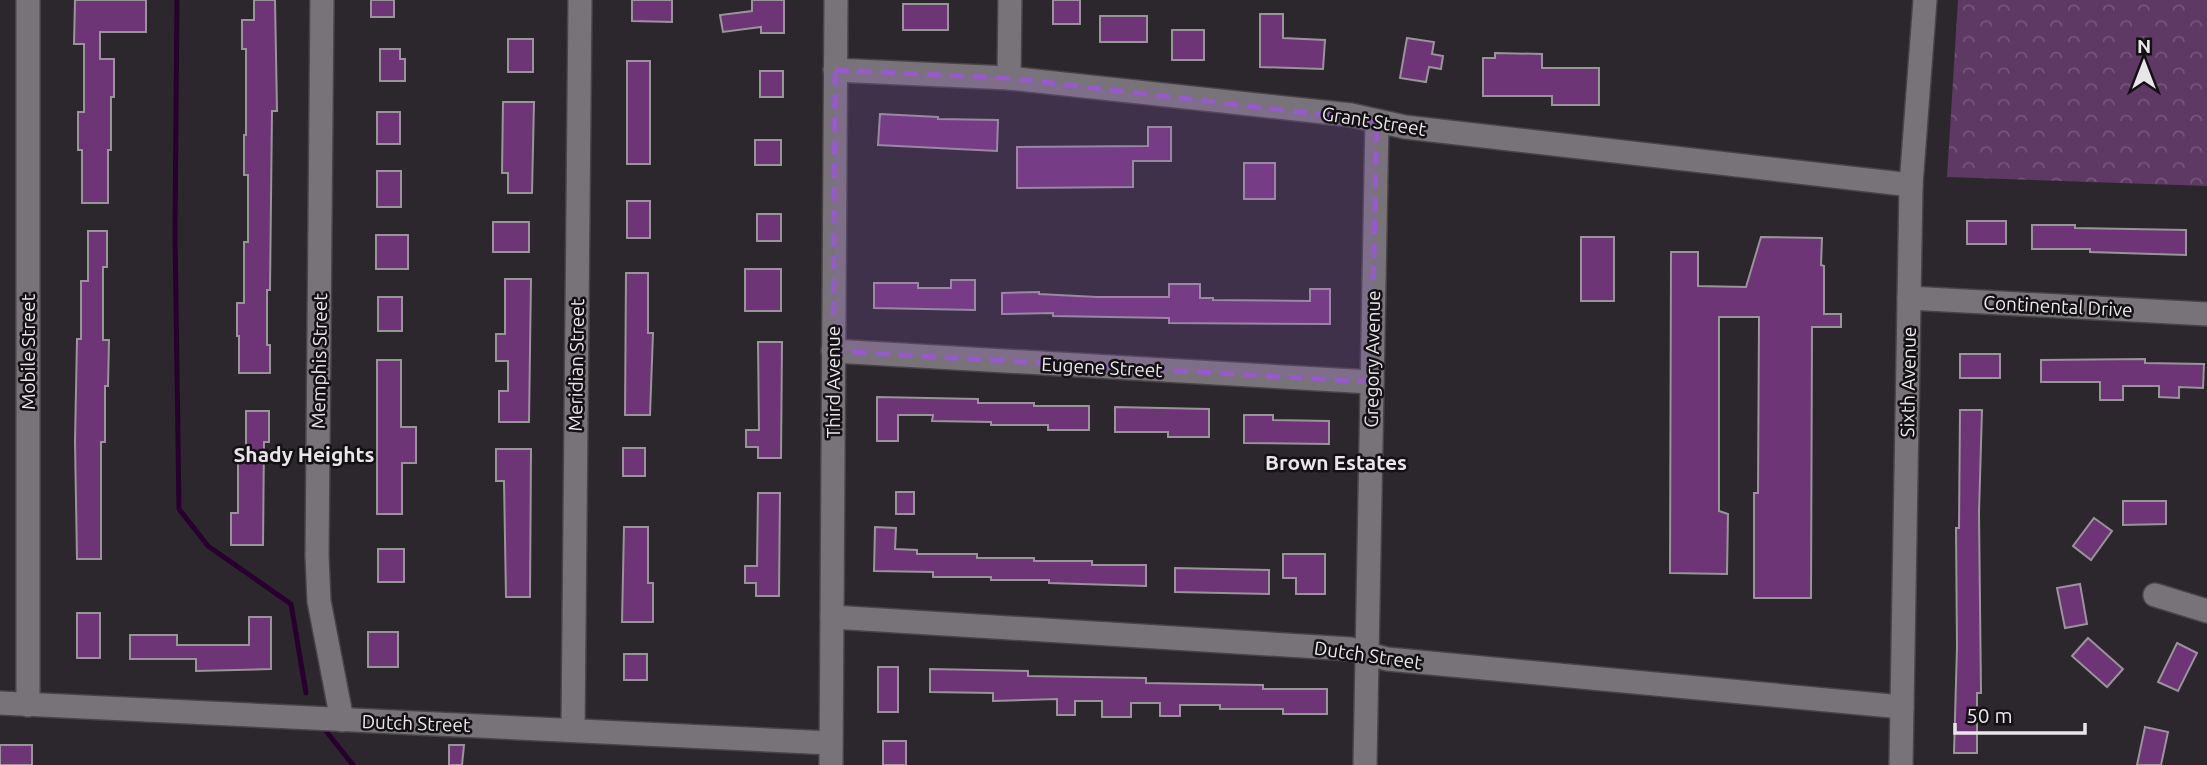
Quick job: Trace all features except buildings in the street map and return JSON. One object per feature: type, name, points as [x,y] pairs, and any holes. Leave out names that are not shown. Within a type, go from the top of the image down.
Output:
[{"type":"street","name":"Mobile Street","points":[[28,0],[28,705]]},
{"type":"street","name":"Memphis Street","points":[[322,0],[317,556],[319,601],[342,720]]},
{"type":"street","name":"Meridian Street","points":[[573,730],[580,0]]},
{"type":"street","name":"Third Avenue","points":[[831,754],[836,0]]},
{"type":"street","points":[[1009,78],[1010,0]]},
{"type":"street","name":"Sixth Avenue","points":[[1901,765],[1911,185],[1925,0]]},
{"type":"street","name":"Grant Street","points":[[835,70],[1009,78],[1351,115],[1405,127],[1911,185]]},
{"type":"street","name":"Gregory Avenue","points":[[1365,765],[1377,121]]},
{"type":"street","name":"Continental Drive","points":[[1909,298],[2207,314]]},
{"type":"street","name":"Eugene Street","points":[[833,351],[1371,382]]},
{"type":"street","points":[[2155,595],[2207,611]]},
{"type":"street","name":"Dutch Street","points":[[832,617],[1351,649],[1401,661],[1902,707]]},
{"type":"street","name":"Dutch Street","points":[[0,703],[573,730],[831,754]]},
{"type":"highlighted area","points":[[835,70],[1009,78],[1377,121],[1371,382],[833,351]]},
{"type":"green space","points":[[1958,0],[2207,0],[2207,186],[1947,177]]},
{"type":"waterway","points":[[177,0],[175,234],[179,509],[208,546],[291,604],[306,693]]},
{"type":"waterway","points":[[326,731],[353,765]]},
{"type":"district","name":"Shady Heights","points":[[304,455]]},
{"type":"district","name":"Brown Estates","points":[[1336,463]]}]
